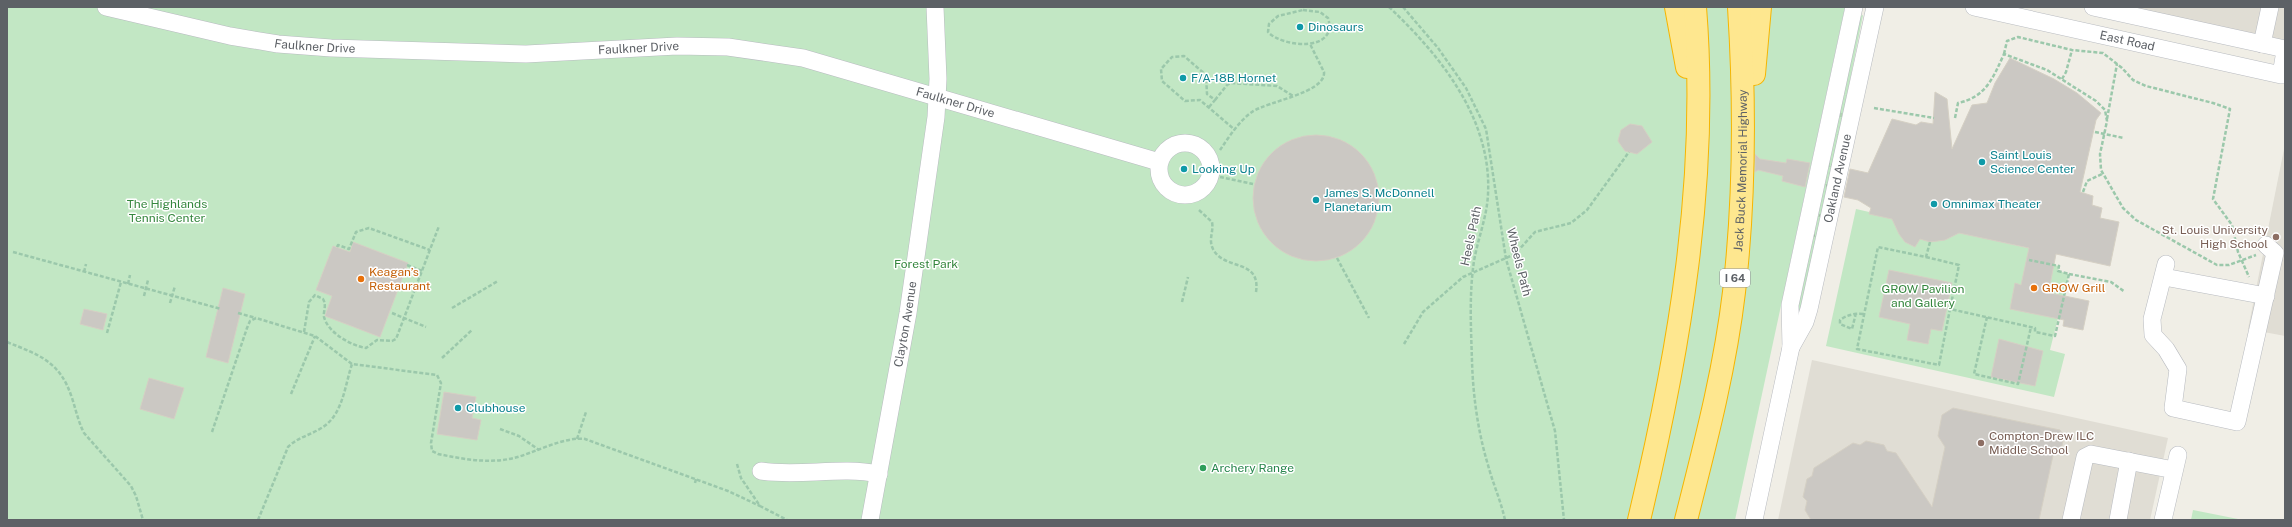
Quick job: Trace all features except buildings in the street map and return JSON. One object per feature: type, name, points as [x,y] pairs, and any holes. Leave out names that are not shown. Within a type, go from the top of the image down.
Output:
[{"type":"highway","points":[[1676,7],[1698,141]]},
{"type":"highway","points":[[1638,520],[1677,341],[1691,231],[1698,141],[1695,7]]},
{"type":"highway","name":"Jack Buck Memorial Highway","points":[[1686,520],[1712,410],[1732,308],[1740,235],[1743,145],[1743,69],[1739,7]]},
{"type":"highway","points":[[1743,145],[1752,86],[1760,7]]},
{"type":"street","name":"Faulkner Drive","points":[[106,7],[230,36],[278,44],[331,48],[526,54],[677,46],[728,47],[755,50],[803,58],[1159,162]]},
{"type":"street","name":"Clayton Avenue","points":[[870,520],[908,313],[938,97],[935,7]]},
{"type":"street","name":"Oakland Avenue","points":[[1754,520],[1791,346],[1790,305],[1854,7]]},
{"type":"street","name":"Oakland Avenue","points":[[1791,346],[1805,322],[1809,309],[1875,7]]},
{"type":"street","name":"East Road","points":[[1974,7],[2281,74],[2285,50]]},
{"type":"street","points":[[2093,7],[2285,50]]},
{"type":"street","points":[[2262,44],[2270,7]]},
{"type":"street","points":[[2262,250],[2275,253],[2266,296],[2237,422],[2173,408],[2178,369],[2166,349],[2153,334],[2152,319],[2165,271],[2266,296]]},
{"type":"street","points":[[2072,520],[2085,457],[2091,454],[2129,461],[2176,462],[2163,520]]},
{"type":"street","points":[[2118,520],[2129,461]]},
{"type":"street","points":[[761,471],[788,474],[856,470],[879,474]]},
{"type":"path","name":"Heels Path","points":[[1390,7],[1419,38],[1446,72],[1465,101],[1478,129],[1485,161],[1488,192],[1485,215],[1473,272],[1472,362],[1477,407],[1488,467],[1505,520]]},
{"type":"path","name":"Wheels Path","points":[[1403,7],[1454,70],[1481,117],[1490,143],[1506,259],[1550,407],[1559,461],[1564,520]]},
{"type":"path","points":[[1303,10],[1320,12],[1328,18],[1329,29],[1324,38],[1310,44],[1287,42],[1271,36],[1267,29],[1273,20],[1282,15],[1303,10]]},
{"type":"path","points":[[1955,118],[1958,103],[1967,101],[1982,93],[1995,74],[2004,54],[2006,41],[2018,37],[2072,50],[2103,54],[2117,64],[2133,80],[2146,86],[2213,102],[2230,109],[2213,199],[2232,225],[2235,243],[2250,279]]},
{"type":"path","points":[[1220,150],[1235,130],[1256,110],[1315,88],[1325,76],[1310,44]]},
{"type":"path","points":[[2062,79],[2066,72],[2072,50]]},
{"type":"path","points":[[2004,54],[2047,70],[2096,101],[2105,110],[2107,121]]},
{"type":"path","points":[[1215,100],[1207,94],[1206,75],[1184,56],[1172,57],[1161,69],[1162,81],[1185,101],[1200,100],[1235,130]]},
{"type":"path","points":[[2117,64],[2100,154],[2102,174],[2123,208],[2136,220],[2217,265],[2229,266],[2262,250]]},
{"type":"path","points":[[1209,107],[1227,85],[1231,83],[1277,86],[1293,96]]},
{"type":"path","points":[[1874,108],[1934,118]]},
{"type":"path","points":[[2094,132],[2124,138]]},
{"type":"path","points":[[1404,344],[1423,312],[1458,281],[1473,272],[1515,254],[1535,232],[1571,223],[1580,217],[1587,210],[1628,152]]},
{"type":"path","points":[[2083,192],[2087,181],[2102,174]]},
{"type":"path","points":[[1220,178],[1253,184]]},
{"type":"path","points":[[1199,210],[1212,222],[1210,237],[1216,254],[1226,262],[1246,267],[1251,272],[1256,283],[1256,292]]},
{"type":"path","points":[[304,332],[309,302],[315,295],[323,299],[325,303],[324,314],[327,324],[348,342],[359,347],[366,348],[377,340],[392,341],[396,339],[439,226]]},
{"type":"path","points":[[337,247],[338,245],[349,249],[356,232],[369,228],[430,250]]},
{"type":"path","points":[[1926,257],[1930,242]]},
{"type":"path","points":[[1878,247],[1959,265],[1950,309],[1939,365],[1857,349],[1878,247]]},
{"type":"path","points":[[14,252],[221,309]]},
{"type":"path","points":[[1337,258],[1369,318]]},
{"type":"path","points":[[2029,260],[2059,266],[2058,271],[2069,274],[2111,282],[2126,292]]},
{"type":"path","points":[[84,272],[86,264]]},
{"type":"path","points":[[407,265],[422,271]]},
{"type":"path","points":[[1950,309],[2035,328],[2035,332],[2054,336],[2069,274]]},
{"type":"path","points":[[128,284],[130,275]]},
{"type":"path","points":[[1182,302],[1188,277]]},
{"type":"path","points":[[144,296],[148,280]]},
{"type":"path","points":[[452,308],[498,281]]},
{"type":"path","points":[[108,333],[121,282]]},
{"type":"path","points":[[170,303],[175,286]]},
{"type":"path","points":[[238,313],[316,336],[352,364],[412,371],[439,377],[441,383],[431,443],[435,453],[485,461],[514,458],[577,439],[585,439],[728,491],[787,520]]},
{"type":"path","points":[[392,313],[426,326]]},
{"type":"path","points":[[1856,313],[1852,329],[1840,324],[1840,320],[1843,318],[1856,313],[1864,314]]},
{"type":"path","points":[[1987,317],[1974,374],[1981,376],[2018,384],[2031,327]]},
{"type":"path","points":[[212,432],[247,328],[250,321],[256,318]]},
{"type":"path","points":[[442,358],[472,330]]},
{"type":"path","points":[[291,394],[316,336]]},
{"type":"path","points":[[7,342],[40,355],[57,371],[72,398],[78,422],[84,432],[131,486],[136,496],[143,520]]},
{"type":"path","points":[[258,520],[288,447],[298,439],[325,426],[332,420],[340,406],[352,364]]},
{"type":"path","points":[[577,439],[586,412]]},
{"type":"path","points":[[500,429],[519,436],[539,450]]},
{"type":"path","points":[[737,464],[741,478],[760,506]]},
{"type":"path","points":[[695,484],[696,479]]},
{"type":"shaded area","points":[[2122,7],[2285,7],[2285,45]]},
{"type":"shaded area","name":"St. Louis University High School","points":[[2285,144],[2285,336],[2248,329]]},
{"type":"shaded area","name":"Compton-Drew ILC Middle School","points":[[1812,360],[2168,438],[2150,520],[1778,520]]},
{"type":"green space","name":"Forest Park","points":[[7,7],[1845,7],[1735,520],[7,520]]},
{"type":"green space","points":[[1863,15],[1847,95],[1842,94],[1860,16]]},
{"type":"green space","points":[[1842,94],[1847,95],[1812,264],[1806,262]]},
{"type":"green space","name":"GROW Pavilion and Gallery","points":[[1856,209],[2032,249],[2030,260],[2059,266],[2058,271],[2069,274],[2050,350],[2065,354],[2054,397],[1826,346]]},
{"type":"green space","points":[[1806,262],[1812,264],[1801,311],[1798,311],[1796,307]]},
{"type":"green space","points":[[2193,510],[2243,520],[2191,520]]},
{"type":"place","name":"Dinosaurs","points":[[1300,27]]},
{"type":"place","name":"F/A-18B Hornet","points":[[1183,78]]},
{"type":"place","name":"Saint Louis Science Center","points":[[1982,162]]},
{"type":"place","name":"Looking Up","points":[[1184,169]]},
{"type":"place","name":"James S. McDonnell Planetarium","points":[[1316,200]]},
{"type":"place","name":"Omnimax Theater","points":[[1934,204]]},
{"type":"place","name":"St. Louis University High School","points":[[2276,237]]},
{"type":"place","name":"Keagan’s Restaurant","points":[[361,279]]},
{"type":"place","name":"GROW Grill","points":[[2034,288]]},
{"type":"place","name":"Clubhouse","points":[[458,408]]},
{"type":"place","name":"Compton-Drew ILC Middle School","points":[[1981,443]]},
{"type":"place","name":"Archery Range","points":[[1203,468]]},
{"type":"park label","name":"The Highlands Tennis Center","points":[[167,211]]}]
